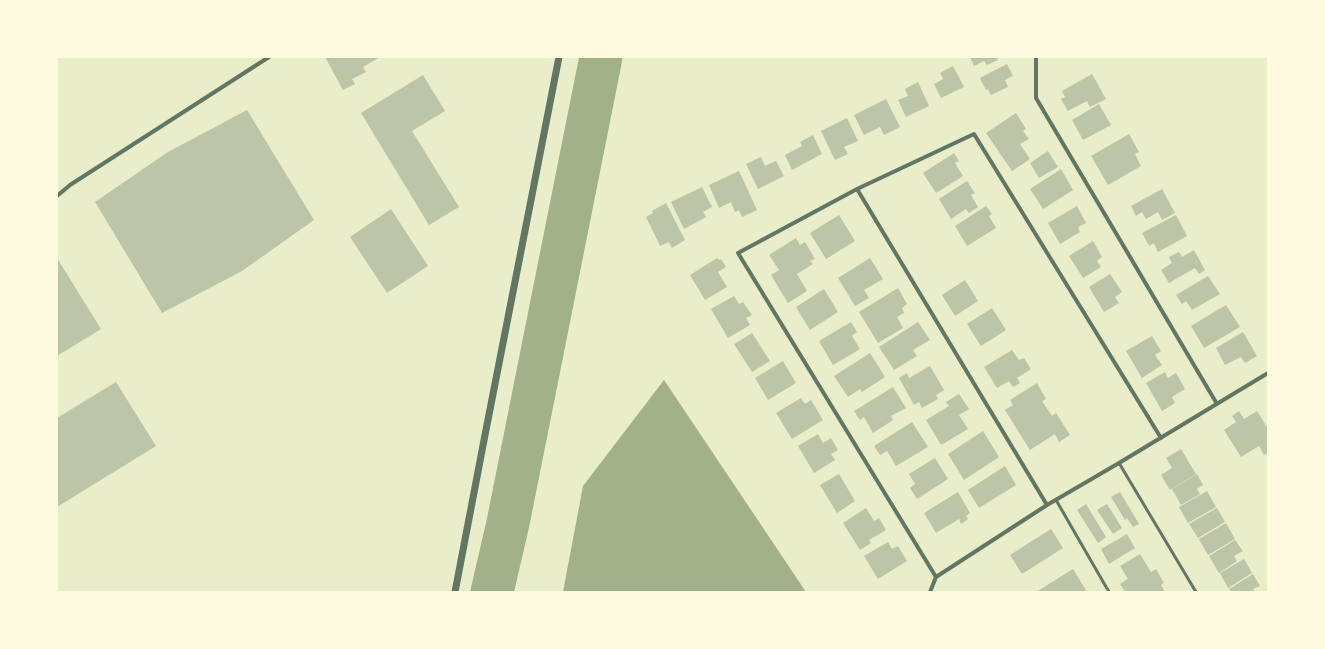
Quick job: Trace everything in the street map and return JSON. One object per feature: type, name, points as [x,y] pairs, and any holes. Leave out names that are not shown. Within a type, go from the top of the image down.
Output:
[{"type":"street","points":[[57,196],[70,184],[269,57]]},
{"type":"street","points":[[455,592],[484,435],[559,57]]},
{"type":"street","points":[[1036,57],[1036,98],[1217,404]]},
{"type":"street","points":[[936,577],[738,253],[857,189],[974,134],[1161,438]]},
{"type":"street","points":[[857,189],[1047,505]]},
{"type":"street","points":[[930,592],[936,577],[1047,505],[1120,463],[1268,373]]},
{"type":"lane","points":[[1120,463],[1196,592]]},
{"type":"lane","points":[[1056,500],[1109,592]]},
{"type":"shaded area","points":[[664,380],[806,592],[563,592],[583,486]]},
{"type":"building","points":[[325,57],[380,57],[363,67],[366,72],[352,79],[355,84],[343,90]]},
{"type":"building","points":[[970,57],[997,57],[998,60],[987,65],[984,61],[974,66]]},
{"type":"building","points":[[1007,64],[1013,76],[1005,80],[1008,87],[991,95],[988,89],[986,90],[980,78]]},
{"type":"building","points":[[953,66],[964,87],[941,98],[934,84],[943,79],[940,73]]},
{"type":"building","points":[[1092,74],[1106,99],[1090,107],[1087,101],[1068,111],[1061,99],[1065,97],[1062,91]]},
{"type":"building","points":[[423,75],[445,111],[412,131],[459,207],[429,225],[361,113]]},
{"type":"building","points":[[918,82],[929,106],[906,117],[898,100],[908,96],[905,89]]},
{"type":"building","points":[[886,99],[900,127],[884,135],[880,127],[864,135],[854,115]]},
{"type":"building","points":[[1099,104],[1111,125],[1083,140],[1072,120]]},
{"type":"building","points":[[247,110],[314,220],[242,271],[162,313],[95,202],[168,152]]},
{"type":"building","points":[[1016,113],[1026,129],[1023,131],[1029,139],[1020,144],[1030,159],[1012,171],[986,133]]},
{"type":"building","points":[[847,118],[858,141],[844,147],[848,154],[835,160],[821,131]]},
{"type":"building","points":[[1129,134],[1139,152],[1135,154],[1141,166],[1108,185],[1091,156]]},
{"type":"building","points":[[813,135],[822,154],[792,170],[785,155],[802,146],[800,142]]},
{"type":"building","points":[[1048,151],[1058,167],[1039,178],[1030,163]]},
{"type":"building","points":[[954,153],[959,161],[955,163],[963,176],[936,193],[923,173]]},
{"type":"building","points":[[761,157],[765,166],[776,161],[784,176],[758,189],[746,164]]},
{"type":"building","points":[[1061,169],[1073,190],[1043,209],[1030,189]]},
{"type":"building","points":[[739,171],[757,210],[742,217],[739,210],[735,212],[731,202],[719,208],[709,185]]},
{"type":"building","points":[[967,181],[975,193],[971,195],[978,207],[969,213],[966,209],[951,219],[939,199]]},
{"type":"building","points":[[702,187],[712,207],[703,212],[706,217],[684,229],[671,202]]},
{"type":"building","points":[[1162,189],[1175,213],[1162,220],[1158,212],[1146,219],[1142,212],[1136,216],[1131,206]]},
{"type":"building","points":[[666,203],[685,240],[672,248],[669,242],[660,246],[646,217],[653,213],[652,211]]},
{"type":"building","points":[[986,206],[992,214],[989,216],[996,228],[967,246],[955,226]]},
{"type":"building","points":[[1077,206],[1086,223],[1078,227],[1080,232],[1060,244],[1048,223]]},
{"type":"building","points":[[391,209],[428,266],[387,293],[350,237]]},
{"type":"building","points":[[839,215],[855,241],[826,259],[810,233]]},
{"type":"building","points":[[1176,215],[1187,236],[1158,252],[1154,243],[1149,246],[1142,233]]},
{"type":"building","points":[[796,238],[800,245],[805,242],[815,259],[810,261],[813,264],[797,274],[807,291],[788,303],[771,275],[779,270],[769,255]]},
{"type":"building","points":[[1093,241],[1102,257],[1097,261],[1101,267],[1083,278],[1069,256]]},
{"type":"building","points":[[1194,250],[1205,270],[1199,274],[1195,268],[1169,283],[1161,270],[1172,263],[1169,257],[1179,252],[1182,257]]},
{"type":"building","points":[[57,258],[101,329],[57,356]]},
{"type":"building","points":[[717,258],[719,260],[721,259],[726,267],[718,272],[727,287],[705,300],[690,275]]},
{"type":"building","points":[[870,258],[883,279],[864,290],[869,298],[855,306],[838,278]]},
{"type":"building","points":[[1110,274],[1122,292],[1115,297],[1119,303],[1104,312],[1089,287]]},
{"type":"building","points":[[1208,276],[1220,294],[1192,310],[1186,301],[1182,304],[1176,295]]},
{"type":"building","points":[[965,280],[978,301],[955,316],[942,295]]},
{"type":"building","points":[[898,288],[907,304],[902,308],[904,313],[897,317],[903,328],[878,343],[859,312]]},
{"type":"building","points":[[824,289],[838,312],[810,330],[796,307]]},
{"type":"building","points":[[734,296],[739,304],[743,302],[752,315],[746,318],[750,325],[728,338],[711,309]]},
{"type":"building","points":[[1226,305],[1240,327],[1204,348],[1191,326]]},
{"type":"building","points":[[992,308],[1006,330],[981,346],[967,324]]},
{"type":"building","points":[[851,322],[857,332],[852,336],[860,349],[833,365],[819,341]]},
{"type":"building","points":[[918,322],[930,340],[913,350],[917,356],[894,370],[879,347]]},
{"type":"building","points":[[1243,332],[1257,356],[1245,363],[1241,357],[1225,365],[1216,348]]},
{"type":"building","points":[[752,333],[770,361],[752,372],[734,344]]},
{"type":"building","points":[[1152,336],[1161,351],[1155,355],[1162,365],[1142,378],[1126,351]]},
{"type":"building","points":[[1012,350],[1019,360],[1024,358],[1031,369],[1017,378],[1020,383],[1013,387],[1009,381],[997,388],[984,367]]},
{"type":"building","points":[[870,353],[885,377],[862,392],[860,389],[848,397],[834,376]]},
{"type":"building","points":[[783,361],[796,383],[768,400],[755,378]]},
{"type":"building","points":[[930,366],[944,390],[936,395],[938,399],[922,408],[919,402],[914,405],[899,378],[907,373],[909,378]]},
{"type":"building","points":[[1165,372],[1168,378],[1176,373],[1185,389],[1172,397],[1175,403],[1162,411],[1146,383]]},
{"type":"building","points":[[116,382],[156,446],[57,507],[57,418]]},
{"type":"building","points":[[1037,383],[1046,399],[1042,401],[1052,416],[1056,413],[1070,435],[1059,442],[1055,434],[1030,450],[1005,410],[1013,405],[1010,400]]},
{"type":"building","points":[[893,387],[906,408],[891,416],[893,420],[873,433],[864,417],[860,420],[854,411]]},
{"type":"building","points":[[959,394],[969,409],[959,415],[968,429],[941,445],[926,420],[949,406],[946,402]]},
{"type":"building","points":[[801,398],[805,404],[811,400],[823,420],[792,439],[776,413]]},
{"type":"building","points":[[1239,411],[1244,419],[1257,411],[1268,429],[1268,453],[1264,455],[1259,446],[1241,457],[1224,430],[1236,422],[1232,416]]},
{"type":"building","points":[[912,422],[928,447],[896,466],[887,451],[880,455],[874,446]]},
{"type":"building","points":[[983,431],[999,457],[964,480],[948,454]]},
{"type":"building","points":[[818,434],[823,443],[831,438],[838,450],[831,454],[835,460],[814,473],[798,446]]},
{"type":"building","points":[[1181,449],[1196,474],[1170,490],[1161,475],[1172,468],[1166,458]]},
{"type":"building","points":[[935,458],[948,479],[917,499],[910,488],[915,484],[909,474]]},
{"type":"building","points":[[1005,466],[1016,485],[979,508],[968,490]]},
{"type":"building","points":[[839,474],[855,501],[837,513],[820,485]]},
{"type":"building","points":[[1197,474],[1203,485],[1197,489],[1200,494],[1181,505],[1172,489]]},
{"type":"building","points":[[1207,491],[1216,507],[1188,523],[1179,507]]},
{"type":"building","points":[[958,492],[970,513],[966,516],[968,519],[961,524],[959,519],[936,533],[924,513]]},
{"type":"building","points":[[1120,492],[1139,524],[1133,527],[1127,518],[1125,520],[1111,497]]},
{"type":"building","points":[[1086,504],[1106,537],[1098,543],[1077,510]]},
{"type":"building","points":[[1107,504],[1122,528],[1113,534],[1097,510]]},
{"type":"building","points":[[866,508],[874,521],[879,518],[886,530],[869,540],[871,543],[860,550],[843,523]]},
{"type":"building","points":[[1217,508],[1225,522],[1198,538],[1189,524]]},
{"type":"building","points":[[1226,523],[1235,539],[1208,555],[1199,539]]},
{"type":"building","points":[[1051,529],[1063,548],[1022,574],[1010,555]]},
{"type":"building","points":[[1127,534],[1135,548],[1109,564],[1101,549]]},
{"type":"building","points":[[1235,540],[1243,551],[1234,556],[1237,561],[1219,573],[1209,556]]},
{"type":"building","points":[[888,542],[892,549],[898,546],[907,561],[878,579],[864,556]]},
{"type":"building","points":[[1140,554],[1151,572],[1156,569],[1164,583],[1161,585],[1165,592],[1125,592],[1120,584],[1128,579],[1120,566]]},
{"type":"building","points":[[1244,559],[1252,573],[1228,588],[1220,573]]},
{"type":"building","points":[[1073,569],[1087,592],[1036,592]]},
{"type":"building","points":[[1253,574],[1260,586],[1253,589],[1255,592],[1231,592],[1229,589]]},
{"type":"waterway","points":[[492,592],[508,523],[601,57]]}]
